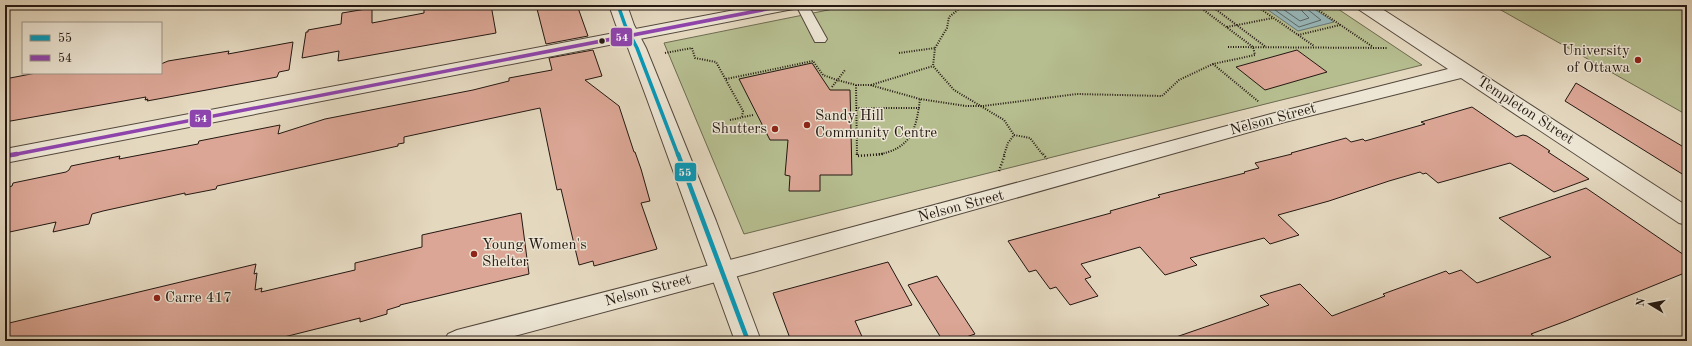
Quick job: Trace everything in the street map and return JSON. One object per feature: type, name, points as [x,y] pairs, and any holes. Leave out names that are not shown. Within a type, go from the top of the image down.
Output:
[{"type":"street","points":[[618,5],[629,35],[637,48],[748,341]]},
{"type":"street","points":[[5,156],[788,5]]},
{"type":"street","name":"Templeton Street","points":[[1364,5],[1687,217]]},
{"type":"street","name":"Nelson Street","points":[[457,341],[1006,194],[1278,118],[1464,71]]},
{"type":"lane","points":[[802,5],[820,39]]},
{"type":"path","points":[[946,5],[979,7]]},
{"type":"path","points":[[964,5],[949,16],[947,28],[935,48],[933,66],[954,90],[983,106],[1004,120],[1014,135],[1030,138],[1063,178]]},
{"type":"path","points":[[870,85],[920,99],[966,106],[983,106],[1077,94],[1162,96],[1179,80],[1213,64],[1255,55],[1253,47],[1197,5]]},
{"type":"path","points":[[1210,5],[1267,48]]},
{"type":"path","points":[[1255,5],[1314,47]]},
{"type":"path","points":[[1311,5],[1374,48]]},
{"type":"path","points":[[1227,27],[1274,18]]},
{"type":"path","points":[[1298,35],[1341,25]]},
{"type":"path","points":[[1228,47],[1394,48]]},
{"type":"path","points":[[659,54],[692,48],[695,58],[716,62],[742,111],[742,117]]},
{"type":"path","points":[[899,53],[935,48]]},
{"type":"path","points":[[726,79],[813,60],[823,75],[856,86],[870,85],[933,66]]},
{"type":"path","points":[[1213,64],[1278,118]]},
{"type":"path","points":[[832,87],[845,70]]},
{"type":"path","points":[[856,86],[857,156],[887,153],[902,146],[912,137],[918,124],[920,99]]},
{"type":"path","points":[[856,108],[920,108]]},
{"type":"path","points":[[730,120],[753,115]]},
{"type":"path","points":[[1006,194],[998,175],[1008,143],[1014,135]]},
{"type":"green space","points":[[853,5],[1332,5],[1422,65],[744,234],[664,43]]},
{"type":"green space","name":"University of Ottawa","points":[[1492,5],[1687,5],[1687,115]]},
{"type":"water","points":[[1261,5],[1308,5],[1334,22],[1298,31]]},
{"type":"building","points":[[424,5],[491,5],[496,33],[338,61],[339,51],[302,58],[306,32],[308,32],[308,30],[341,24],[342,13],[372,8],[372,23],[424,13]]},
{"type":"building","points":[[536,5],[577,5],[588,36],[546,44]]},
{"type":"building","points":[[293,42],[289,70],[279,72],[277,77],[147,101],[148,99],[145,100],[146,97],[5,122],[5,79],[31,74],[162,74],[162,64],[168,61],[229,51],[228,54]]},
{"type":"building","points":[[593,50],[602,76],[585,80],[619,106],[641,169],[650,201],[641,203],[657,249],[594,266],[593,261],[579,265],[561,189],[557,190],[540,108],[404,137],[404,143],[398,144],[398,146],[217,186],[216,189],[185,195],[185,193],[103,211],[92,214],[89,224],[53,232],[56,222],[5,233],[5,194],[13,183],[66,172],[71,166],[120,156],[119,159],[198,144],[199,141],[280,125],[278,134],[325,119],[473,90],[509,81],[509,78],[552,70],[549,58]]},
{"type":"building","points":[[1297,50],[1327,72],[1265,90],[1236,67]]},
{"type":"building","name":"Sandy Hill Community Centre","points":[[812,63],[830,90],[850,90],[852,175],[820,175],[820,191],[789,191],[790,176],[785,175],[788,140],[770,140],[739,79]]},
{"type":"building","points":[[1576,83],[1687,149],[1687,177],[1565,101]]},
{"type":"building","points":[[1472,107],[1516,137],[1523,135],[1527,136],[1589,179],[1554,192],[1510,163],[1438,183],[1426,173],[1423,174],[1420,172],[1329,201],[1278,215],[1299,235],[1270,244],[1264,238],[1190,258],[1197,265],[1165,275],[1140,247],[1081,264],[1091,277],[1085,279],[1098,296],[1070,305],[1056,287],[1050,289],[1036,270],[1029,272],[1008,241],[1111,213],[1110,211],[1160,197],[1158,195],[1245,173],[1244,172],[1259,168],[1255,163],[1346,138],[1351,142],[1363,139],[1365,141],[1425,124],[1421,122]]},
{"type":"building","points":[[1586,188],[1687,257],[1687,272],[1531,334],[1540,341],[1177,341],[1176,337],[1269,305],[1260,296],[1300,284],[1332,316],[1385,296],[1383,294],[1446,271],[1449,274],[1461,270],[1477,283],[1551,257],[1499,218]]},
{"type":"building","points":[[521,213],[529,274],[400,305],[387,310],[387,314],[360,322],[360,318],[268,341],[5,341],[5,324],[256,264],[254,274],[257,273],[255,290],[262,288],[261,292],[355,270],[355,263],[422,247],[422,235]]},
{"type":"building","points":[[888,262],[912,305],[855,321],[864,341],[791,341],[773,293]]},
{"type":"building","points":[[937,276],[975,334],[954,341],[943,341],[908,285]]},
{"type":"transit line","name":"55","points":[[618,5],[657,99],[748,341]]},
{"type":"transit line","name":"54","points":[[5,156],[788,5]]},
{"type":"place","name":"University of Ottawa","points":[[1638,60]]},
{"type":"place","name":"Sandy Hill Community Centre","points":[[807,125]]},
{"type":"place","name":"Shutters","points":[[775,129]]},
{"type":"place","name":"Young Women's Shelter","points":[[474,254]]},
{"type":"place","name":"Carre 417","points":[[157,298]]}]
